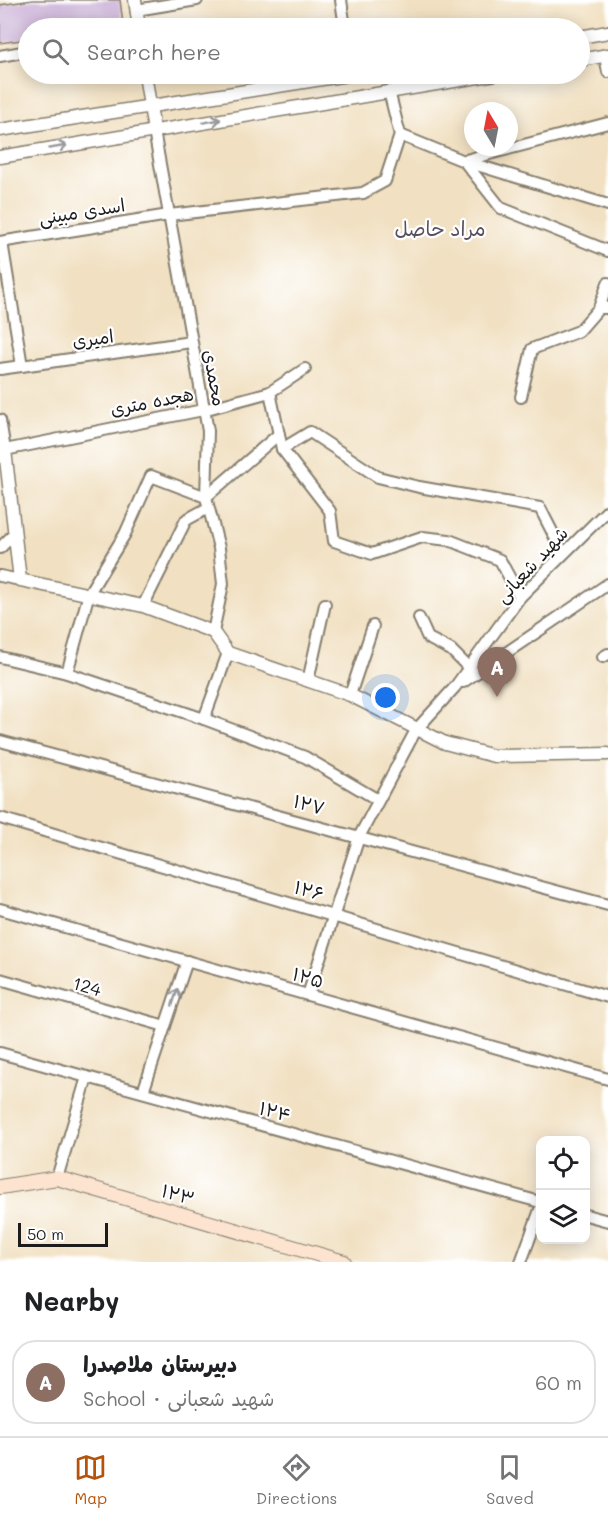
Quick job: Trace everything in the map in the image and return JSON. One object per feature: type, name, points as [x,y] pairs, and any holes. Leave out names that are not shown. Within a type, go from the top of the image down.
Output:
[{"type":"main road","name":"۱۲۳","points":[[0,1187],[57,1178],[344,1262]]},
{"type":"street","points":[[135,5],[197,0]]},
{"type":"street","points":[[341,0],[344,18]]},
{"type":"street","points":[[590,35],[608,32]]},
{"type":"street","points":[[0,56],[18,53]]},
{"type":"street","points":[[590,58],[607,56],[608,72]]},
{"type":"street","points":[[147,84],[154,131]]},
{"type":"street","points":[[0,130],[291,84]]},
{"type":"street","points":[[0,157],[433,84]]},
{"type":"street","points":[[389,91],[400,135],[464,161],[608,205]]},
{"type":"street","points":[[464,161],[608,123]]},
{"type":"street","name":"محمدی","points":[[154,131],[208,431],[207,502],[219,548],[223,584],[213,632]]},
{"type":"street","name":"اسدی مبینی","points":[[1,242],[169,215],[363,193],[385,181],[400,135]]},
{"type":"street","points":[[464,161],[501,208],[608,251]]},
{"type":"street","points":[[1,242],[22,366]]},
{"type":"street","points":[[521,397],[532,349],[579,331],[604,308],[608,283]]},
{"type":"street","name":"امیری","points":[[0,369],[191,342]]},
{"type":"street","name":"هجده متری","points":[[2,450],[203,410],[270,392],[305,369]]},
{"type":"street","points":[[270,392],[282,449],[330,511],[334,541],[372,554],[422,537],[448,540],[500,560],[520,597]]},
{"type":"street","points":[[0,420],[20,580]]},
{"type":"street","points":[[282,449],[310,432],[378,477],[419,487],[540,508],[563,553]]},
{"type":"street","points":[[143,606],[186,520],[279,434]]},
{"type":"street","points":[[67,674],[89,593],[125,534],[151,476],[207,502]]},
{"type":"street","name":"شهید شعبانی","points":[[308,995],[359,837],[416,730],[455,687],[520,597],[608,510]]},
{"type":"street","points":[[0,548],[13,535]]},
{"type":"street","points":[[0,576],[143,606],[213,632],[228,653],[350,695],[445,743],[494,756],[608,754]]},
{"type":"street","points":[[455,687],[608,584]]},
{"type":"street","points":[[308,681],[325,604]]},
{"type":"street","points":[[418,618],[428,638],[451,650],[469,668]]},
{"type":"street","points":[[350,695],[373,626]]},
{"type":"street","points":[[204,719],[228,653]]},
{"type":"street","points":[[0,657],[67,674],[204,719],[305,757],[378,800]]},
{"type":"street","name":"۱۲۷","points":[[0,741],[608,903]]},
{"type":"street","name":"۱۲۶","points":[[0,818],[608,997]]},
{"type":"street","name":"۱۲۵","points":[[0,909],[608,1079]]},
{"type":"street","points":[[143,1092],[186,961]]},
{"type":"street","name":"124","points":[[0,979],[165,1026]]},
{"type":"street","name":"۱۲۴","points":[[0,1053],[536,1201]]},
{"type":"street","points":[[57,1178],[87,1077]]},
{"type":"street","points":[[590,1216],[608,1221]]},
{"type":"street","points":[[521,1262],[536,1221]]},
{"type":"building","points":[[33,0],[120,0],[122,18],[18,18],[18,40],[0,43],[0,5]]},
{"type":"place","name":"دبیرستان ملاصدرا","points":[[497,697]]},
{"type":"district","name":"مراد حاصل","points":[[440,229]]}]
